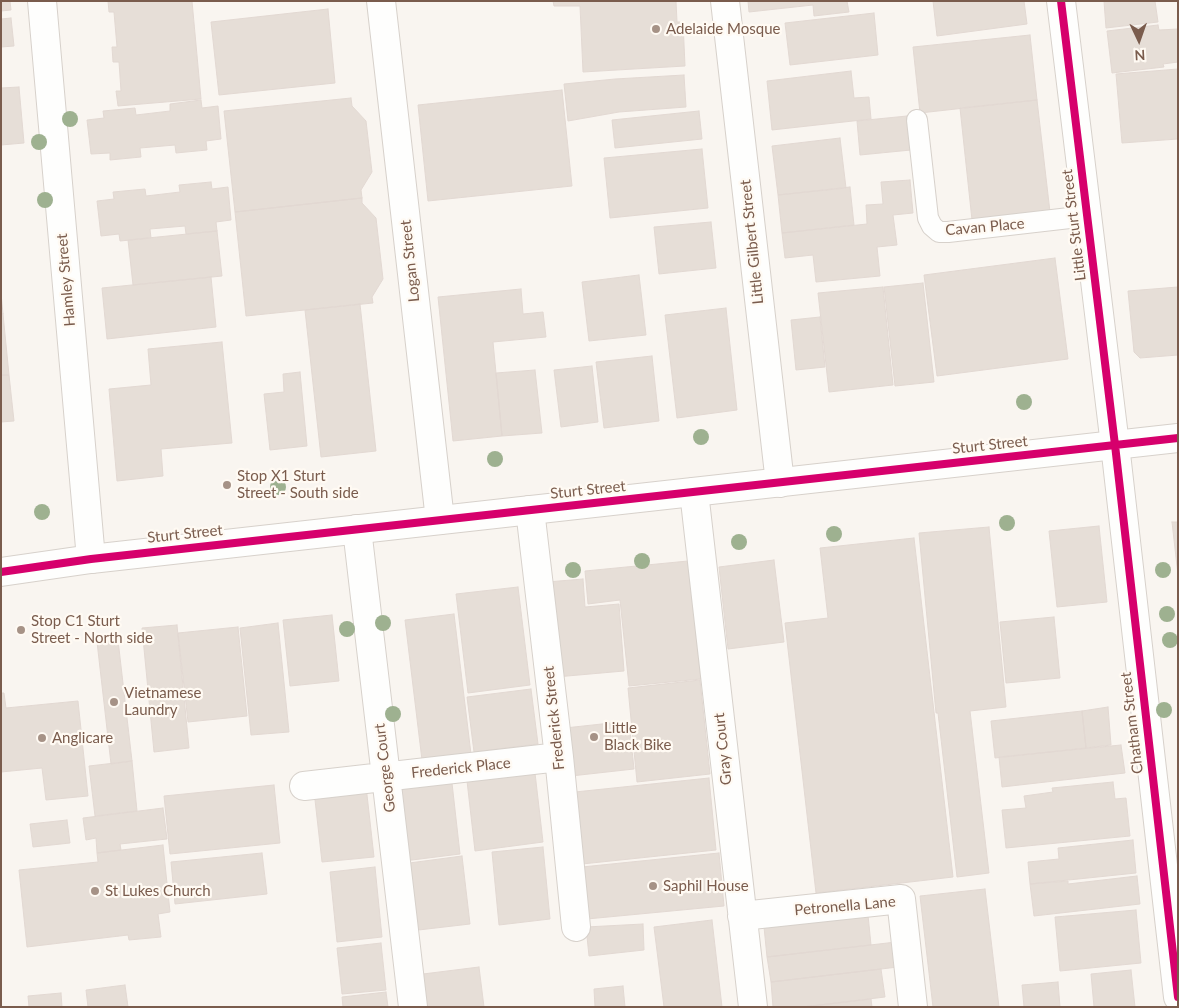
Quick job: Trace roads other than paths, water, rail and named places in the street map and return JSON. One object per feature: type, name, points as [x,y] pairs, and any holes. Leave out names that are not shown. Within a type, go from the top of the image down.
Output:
[{"type":"street","name":"Hamley Street","points":[[42,1],[90,559]]},
{"type":"street","name":"Logan Street","points":[[381,1],[440,520]]},
{"type":"street","name":"Little Gilbert Street","points":[[725,1],[780,482]]},
{"type":"street","name":"Little Sturt Street","points":[[1061,1],[1115,445]]},
{"type":"street","name":"Sturt Street","points":[[1,572],[90,559],[1178,438]]},
{"type":"street","name":"Chatham Street","points":[[1115,445],[1178,997]]},
{"type":"street","name":"Gray Court","points":[[694,492],[752,1007]]},
{"type":"street","name":"Frederick Street","points":[[530,510],[576,927]]},
{"type":"street","name":"George Court","points":[[357,529],[413,1007]]},
{"type":"street","name":"Frederick Place","points":[[304,786],[558,757]]},
{"type":"street","name":"Petronella Lane","points":[[742,916],[901,899],[913,1007]]},
{"type":"lane","name":"Cavan Place","points":[[917,120],[928,218],[932,226],[939,232],[1087,216]]},
{"type":"place","name":"Adelaide Mosque","points":[[656,29]]},
{"type":"place","name":"Stop X1 Sturt Street - South side","points":[[227,485]]},
{"type":"place","name":"Stop C1 Sturt Street - North side","points":[[21,630]]},
{"type":"place","name":"Vietnamese Laundry","points":[[114,702]]},
{"type":"place","name":"Little Black Bike","points":[[594,737]]},
{"type":"place","name":"Anglicare","points":[[42,738]]},
{"type":"place","name":"Saphil House","points":[[653,886]]},
{"type":"place","name":"St Lukes Church","points":[[95,891]]}]
